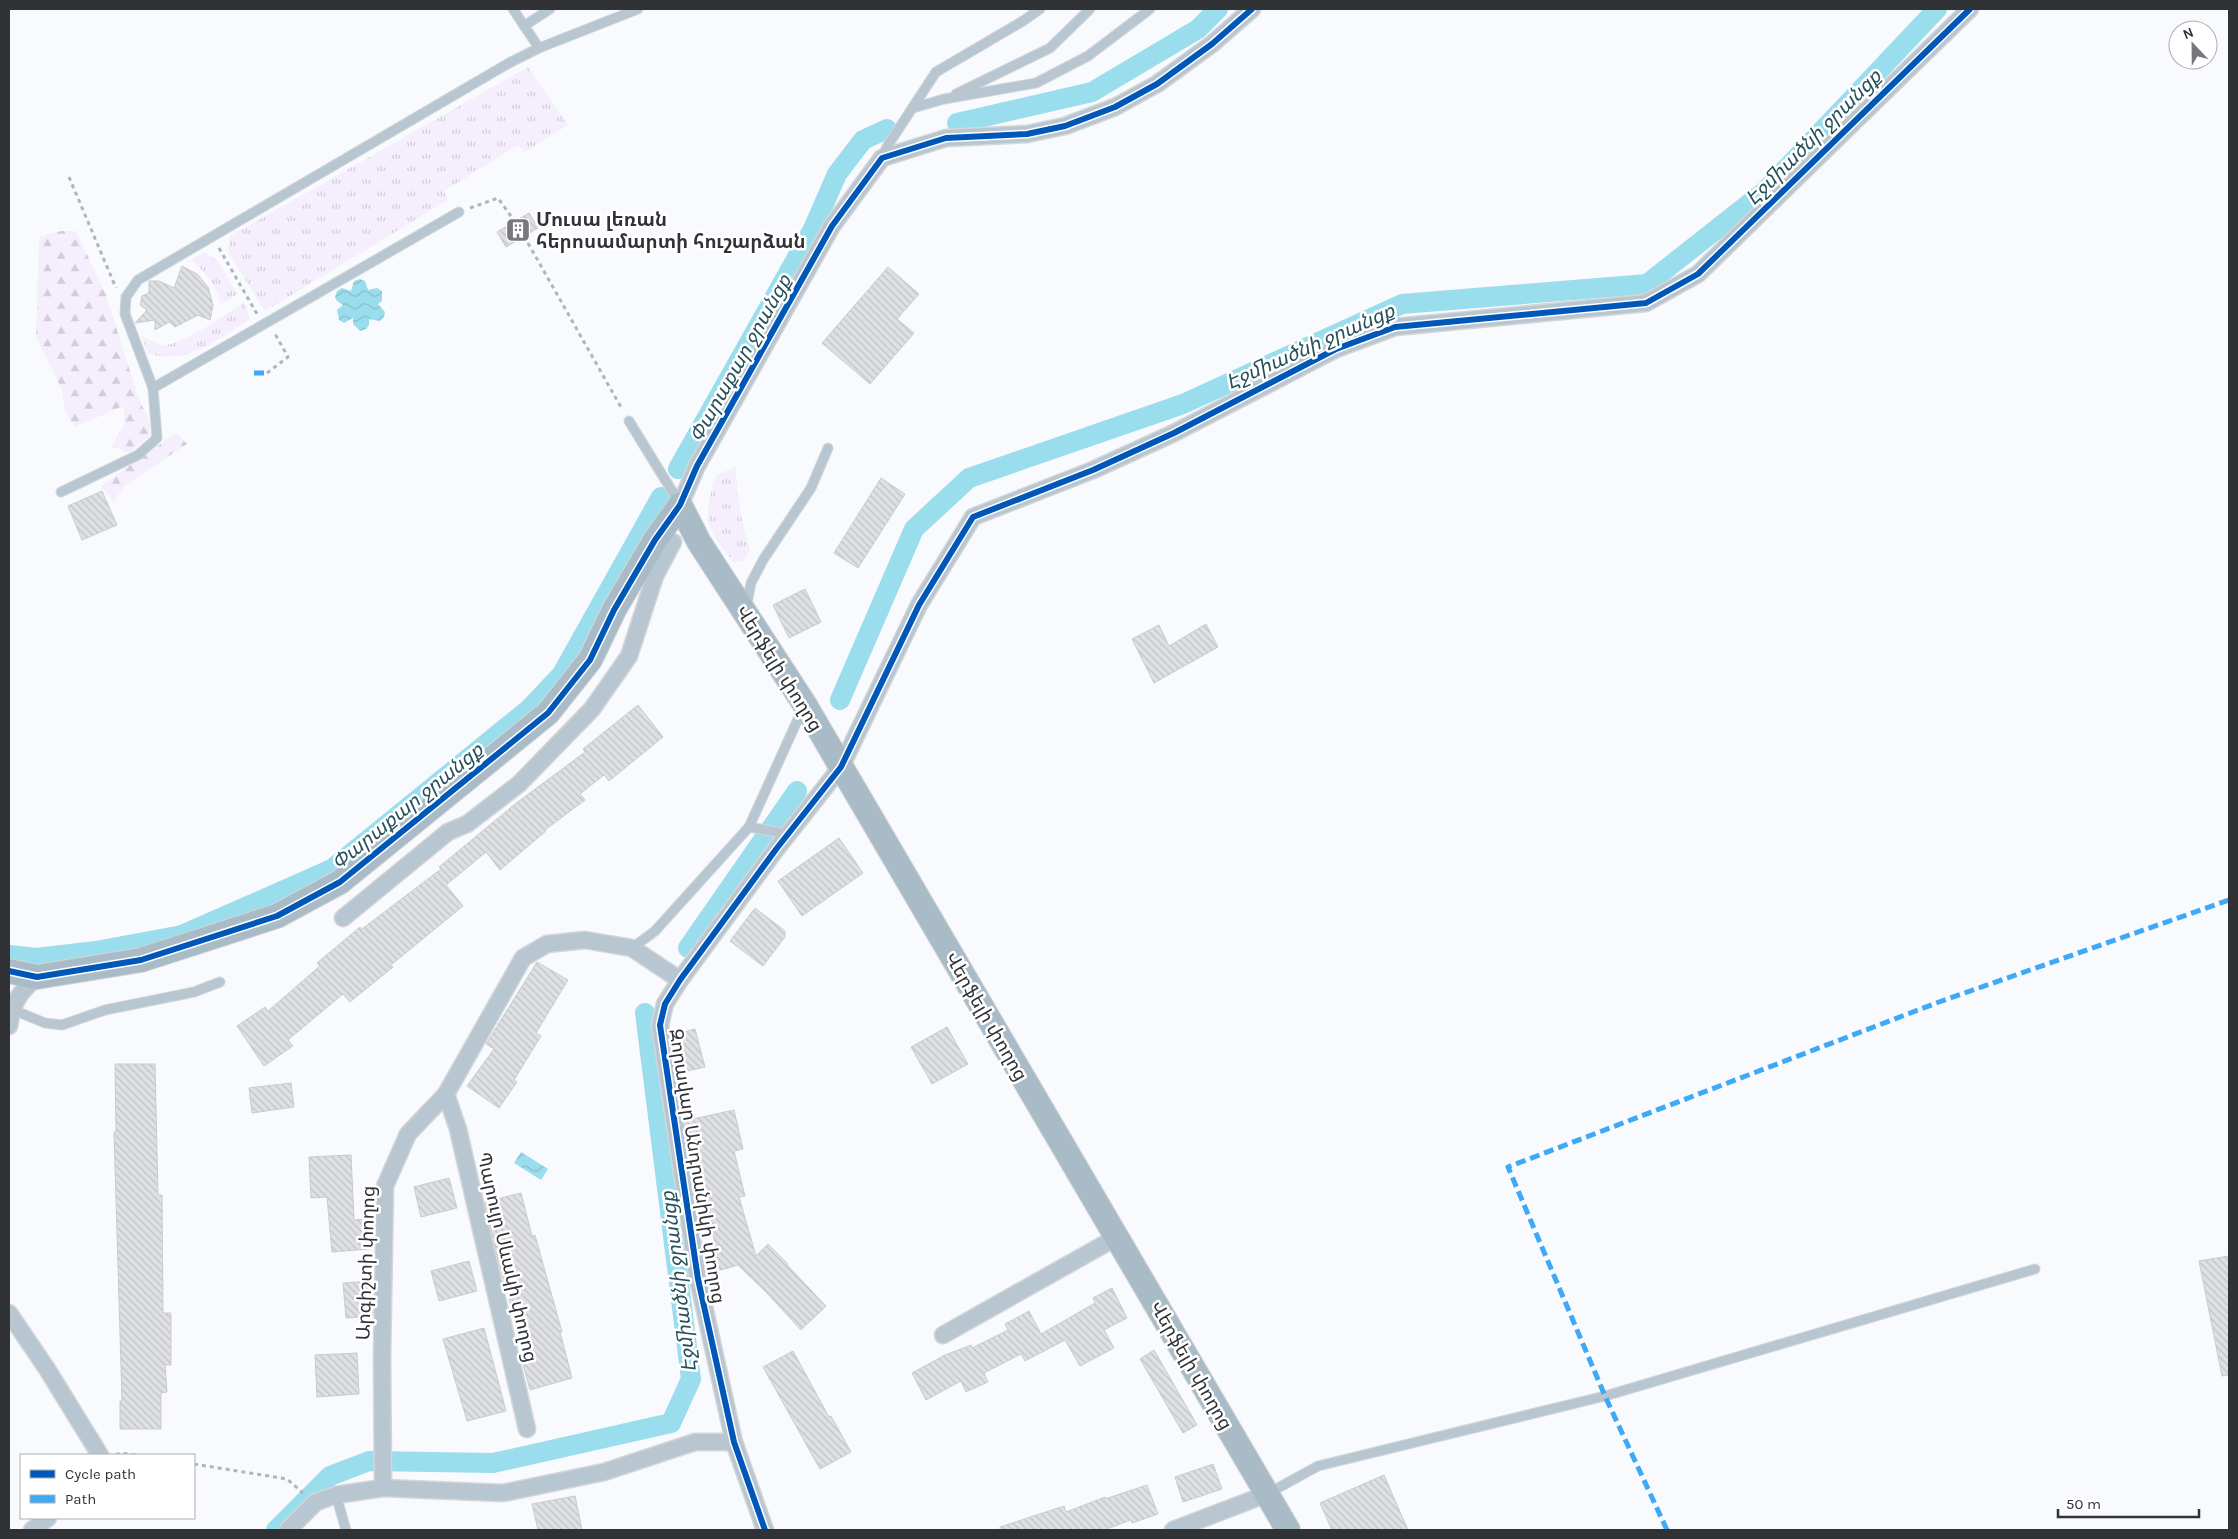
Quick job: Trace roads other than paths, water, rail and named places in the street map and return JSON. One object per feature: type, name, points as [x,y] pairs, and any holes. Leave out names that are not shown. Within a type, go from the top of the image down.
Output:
[{"type":"street","points":[[9,971],[37,977],[141,960],[277,916],[340,882],[548,713],[590,660],[614,610],[649,550],[680,505],[697,466],[832,226],[882,158],[946,138],[1026,134],[1064,126],[1115,107],[1157,84],[1212,44],[1252,9]]},
{"type":"street","name":"Զորավար Անդրանիկի փողոց","points":[[765,1530],[734,1442],[698,1279],[660,1025],[666,1004],[680,980],[784,834],[841,767],[919,605],[973,517],[1093,470],[1174,433],[1336,349],[1395,327],[1646,303],[1698,274],[1970,9]]},
{"type":"street","name":"Վերֆելի փողոց","points":[[680,505],[699,542],[805,705],[1288,1530]]},
{"type":"street","points":[[649,550],[673,542],[690,540],[699,542]]},
{"type":"street","points":[[343,918],[448,832],[467,824],[519,784],[592,709],[629,656],[655,576],[673,542]]},
{"type":"street","name":"Արգիշտի փողոց","points":[[383,1481],[382,1356],[385,1186],[408,1134],[446,1094],[523,958],[547,944],[585,940],[632,948],[680,980]]},
{"type":"street","points":[[9,1026],[11,1008],[20,992],[37,977]]},
{"type":"street","name":"Պարույր Սևակի փողոց","points":[[446,1094],[458,1129],[527,1429]]},
{"type":"street","points":[[943,1336],[1116,1237]]},
{"type":"street","points":[[9,1313],[47,1369],[99,1454]]},
{"type":"street","points":[[288,1530],[316,1502],[383,1481],[503,1493],[604,1472],[695,1442],[734,1442]]},
{"type":"street","points":[[1173,1530],[1267,1494]]},
{"type":"street","points":[[32,1530],[47,1519]]},
{"type":"lane","points":[[513,9],[539,48]]},
{"type":"lane","points":[[524,26],[550,9]]},
{"type":"lane","points":[[61,492],[138,455],[157,438],[153,388],[125,314],[126,297],[138,280],[509,63],[539,48],[638,9]]},
{"type":"lane","points":[[882,158],[888,145],[936,72],[1040,9]]},
{"type":"lane","points":[[944,99],[1050,48],[1090,9]]},
{"type":"lane","points":[[913,108],[944,99],[1036,83],[1088,56],[1150,9]]},
{"type":"lane","points":[[153,388],[459,212]]},
{"type":"lane","points":[[627,417],[680,505]]},
{"type":"lane","points":[[745,613],[751,583],[763,560],[811,488],[828,448]]},
{"type":"lane","points":[[632,948],[655,932],[751,828],[805,705]]},
{"type":"lane","points":[[751,828],[784,834]]},
{"type":"lane","points":[[11,1008],[45,1023],[62,1025],[105,1010],[194,992],[220,982]]},
{"type":"lane","points":[[1267,1494],[1318,1466],[1605,1396],[2035,1270]]},
{"type":"lane","points":[[336,1495],[346,1530]]},
{"type":"water","points":[[360,279],[365,281],[368,290],[377,288],[382,291],[382,301],[378,304],[385,312],[384,317],[380,321],[369,319],[369,325],[366,329],[360,331],[353,324],[353,318],[344,323],[339,320],[337,310],[343,305],[335,297],[337,291],[342,288],[351,291],[354,281]]},
{"type":"water","points":[[521,1152],[548,1169],[541,1180],[514,1163]]},
{"type":"waterway","name":"Փարաքար ջրանցք","points":[[957,123],[1092,92],[1198,29],[1218,9]]},
{"type":"waterway","name":"Էջմիածնի ջրանցք","points":[[840,700],[914,529],[969,478],[1183,404],[1402,304],[1647,284],[1765,191],[1937,9]]},
{"type":"waterway","name":"Փարաքար ջրանցք","points":[[678,469],[813,229],[837,174],[863,140],[887,129]]},
{"type":"waterway","name":"Փարաքար ջրանցք","points":[[9,955],[36,958],[96,951],[182,935],[332,869],[529,709],[562,674],[661,497]]},
{"type":"waterway","name":"Էջմիածնի ջրանցք","points":[[688,948],[797,791]]},
{"type":"waterway","name":"Էջմիածնի ջրանցք","points":[[276,1530],[330,1476],[369,1461],[493,1463],[671,1423],[691,1379],[645,1013]]},
{"type":"place","name":"Մուսա լեռան հերոսամարտի հուշարձան","points":[[518,230]]}]
